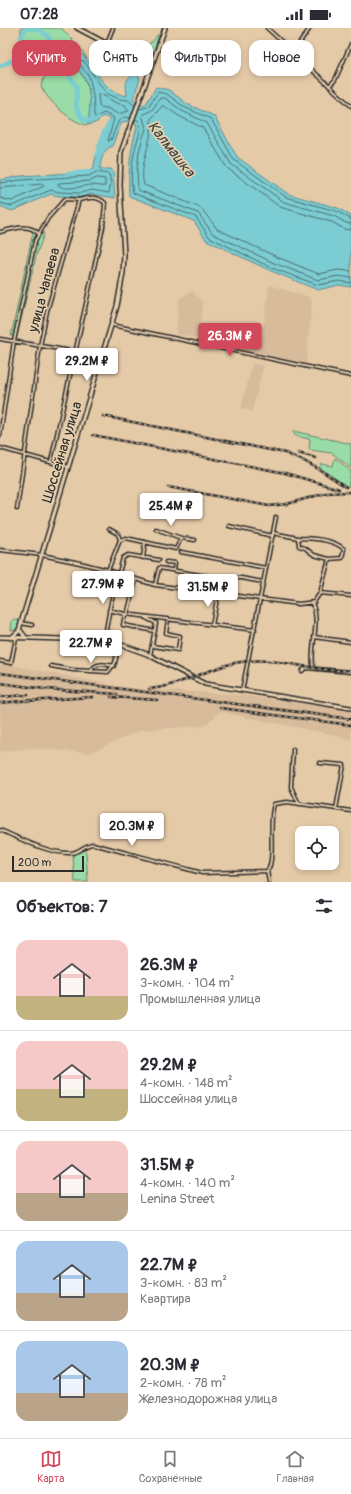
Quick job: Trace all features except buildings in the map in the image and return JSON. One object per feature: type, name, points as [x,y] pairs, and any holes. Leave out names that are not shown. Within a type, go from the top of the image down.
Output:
[{"type":"main road","points":[[77,28],[100,40]]},
{"type":"main road","name":"Шоссейная улица","points":[[153,61],[166,28]]},
{"type":"main road","name":"Шоссейная улица","points":[[11,638],[19,629],[21,623],[112,325],[123,273],[120,161],[129,127],[148,76]]},
{"type":"main road","points":[[19,629],[26,638]]},
{"type":"main road","points":[[0,637],[104,641],[119,644],[150,656],[205,684],[351,708]]},
{"type":"street","points":[[108,40],[112,28]]},
{"type":"street","points":[[266,28],[279,40]]},
{"type":"street","points":[[302,40],[310,28]]},
{"type":"street","points":[[329,86],[335,80],[351,44]]},
{"type":"street","points":[[314,72],[351,106]]},
{"type":"street","name":"Шоссейная улица","points":[[51,462],[74,351],[103,227],[105,203],[100,199],[91,197],[78,200]]},
{"type":"street","points":[[0,436],[14,341],[33,248],[38,233],[65,199],[78,200]]},
{"type":"street","name":"улица Чапаева","points":[[17,509],[40,346],[47,311],[78,200]]},
{"type":"street","points":[[0,232],[24,227],[38,233]]},
{"type":"street","points":[[112,325],[351,376]]},
{"type":"street","points":[[0,339],[102,356]]},
{"type":"street","points":[[0,448],[69,467]]},
{"type":"street","points":[[242,691],[276,517]]},
{"type":"street","points":[[229,526],[324,541],[338,545],[344,549],[342,558],[329,559],[314,555],[300,546],[298,538]]},
{"type":"street","points":[[108,570],[120,540],[118,534],[109,529]]},
{"type":"street","points":[[156,529],[181,538],[195,540]]},
{"type":"street","points":[[120,540],[126,538],[176,549],[181,538]]},
{"type":"street","points":[[143,558],[145,543]]},
{"type":"street","points":[[0,550],[42,555],[108,570],[155,585],[299,604],[312,603],[320,593],[329,559]]},
{"type":"street","points":[[181,552],[266,568]]},
{"type":"street","points":[[104,641],[109,610],[118,573],[125,556],[128,555],[159,560]]},
{"type":"street","points":[[166,562],[175,563],[174,570]]},
{"type":"street","points":[[155,585],[159,568],[218,578],[241,578],[263,582]]},
{"type":"street","points":[[136,579],[123,625],[155,631]]},
{"type":"street","points":[[320,593],[351,596]]},
{"type":"street","points":[[212,625],[218,594]]},
{"type":"street","points":[[312,603],[316,612],[312,658],[313,666]]},
{"type":"street","points":[[109,610],[126,615],[255,630]]},
{"type":"street","points":[[145,617],[150,622],[156,623],[150,656]]},
{"type":"street","points":[[152,646],[178,650],[180,636],[166,633],[168,619]]},
{"type":"street","points":[[21,623],[32,625]]},
{"type":"street","points":[[314,637],[351,642]]},
{"type":"street","points":[[0,661],[11,664],[16,638]]},
{"type":"street","points":[[51,666],[108,672],[114,666],[119,644]]},
{"type":"street","points":[[91,671],[100,664],[114,666]]},
{"type":"street","points":[[302,671],[306,668],[351,672]]},
{"type":"street","points":[[293,749],[291,787],[299,804]]},
{"type":"street","points":[[320,763],[344,765],[336,809]]},
{"type":"street","points":[[269,882],[267,871],[270,868],[271,859],[271,813],[274,804],[287,802],[351,811]]},
{"type":"street","points":[[0,830],[28,844],[67,853],[77,852],[93,844],[202,873],[267,871]]},
{"type":"shaded area","points":[[269,285],[309,297],[312,301],[306,364],[210,342],[211,336],[261,346]]},
{"type":"shaded area","points":[[192,291],[203,302],[200,326],[210,329],[208,340],[176,334],[179,299]]},
{"type":"shaded area","points":[[252,363],[264,365],[252,411],[241,409]]},
{"type":"shaded area","points":[[0,663],[130,688],[242,695],[351,710],[351,740],[335,735],[220,712],[204,726],[141,730],[90,753],[30,748],[0,752]]},
{"type":"green space","points":[[21,28],[61,28],[73,40],[21,40]]},
{"type":"green space","points":[[157,35],[159,35],[153,52],[153,41]]},
{"type":"green space","points":[[81,49],[87,59],[81,54]]},
{"type":"green space","points":[[81,74],[86,82],[90,103],[88,125],[82,124],[68,116],[54,104],[41,86],[45,76],[81,76]]},
{"type":"green space","points":[[33,232],[44,234],[36,256],[17,337],[11,336]]},
{"type":"green space","points":[[75,354],[96,359],[96,362],[74,357]]},
{"type":"green space","points":[[293,431],[351,444],[351,468],[332,453],[309,450],[310,439],[295,436]]},
{"type":"green space","points":[[335,458],[351,471],[348,487],[319,467],[322,464],[333,466]]},
{"type":"green space","points":[[12,620],[19,620],[17,630],[11,630]]},
{"type":"green space","points":[[83,850],[86,852],[88,882],[75,882],[73,857],[74,854]]},
{"type":"water","points":[[81,54],[89,63],[89,76],[98,76],[105,85],[118,94],[127,96],[127,80],[130,76],[139,76],[140,79],[133,99],[142,105],[146,104],[156,87],[169,90],[187,104],[214,116],[237,157],[288,194],[338,208],[351,216],[351,287],[339,285],[318,290],[271,271],[206,240],[194,221],[129,196],[130,161],[137,127],[136,123],[125,121],[121,124],[112,146],[106,150],[102,158],[100,169],[111,169],[113,171],[115,198],[92,194],[80,197],[51,194],[12,211],[0,206],[0,180],[21,176],[89,172],[94,167],[95,160],[110,119],[103,116],[97,122],[88,125],[90,107],[89,94],[87,82],[81,73]]},
{"type":"waterway","name":"Калмашка","points":[[0,66],[20,57],[21,38],[26,28]]},
{"type":"waterway","name":"Калмашка","points":[[28,28],[38,29],[48,36],[63,66],[77,87],[76,108],[83,119],[90,121],[94,119]]},
{"type":"waterway","points":[[97,155],[104,132],[110,123]]},
{"type":"waterway","points":[[67,174],[89,172]]},
{"type":"railway","points":[[103,416],[285,453],[322,471]]},
{"type":"railway","points":[[93,435],[285,473],[339,489]]},
{"type":"railway","points":[[298,453],[316,458]]},
{"type":"railway","points":[[317,468],[346,487]]},
{"type":"railway","points":[[168,487],[269,506],[287,504],[326,493],[351,492]]},
{"type":"railway","points":[[149,689],[174,684],[223,666],[248,661],[274,662],[325,669],[351,670]]},
{"type":"railway","points":[[0,673],[351,719]]},
{"type":"railway","points":[[0,683],[45,689],[117,694]]},
{"type":"railway","points":[[0,697],[28,695]]},
{"type":"railway","points":[[27,701],[93,697]]},
{"type":"railway","points":[[111,697],[157,700]]},
{"type":"railway","points":[[0,703],[31,700]]},
{"type":"railway","points":[[220,708],[351,725]]}]
